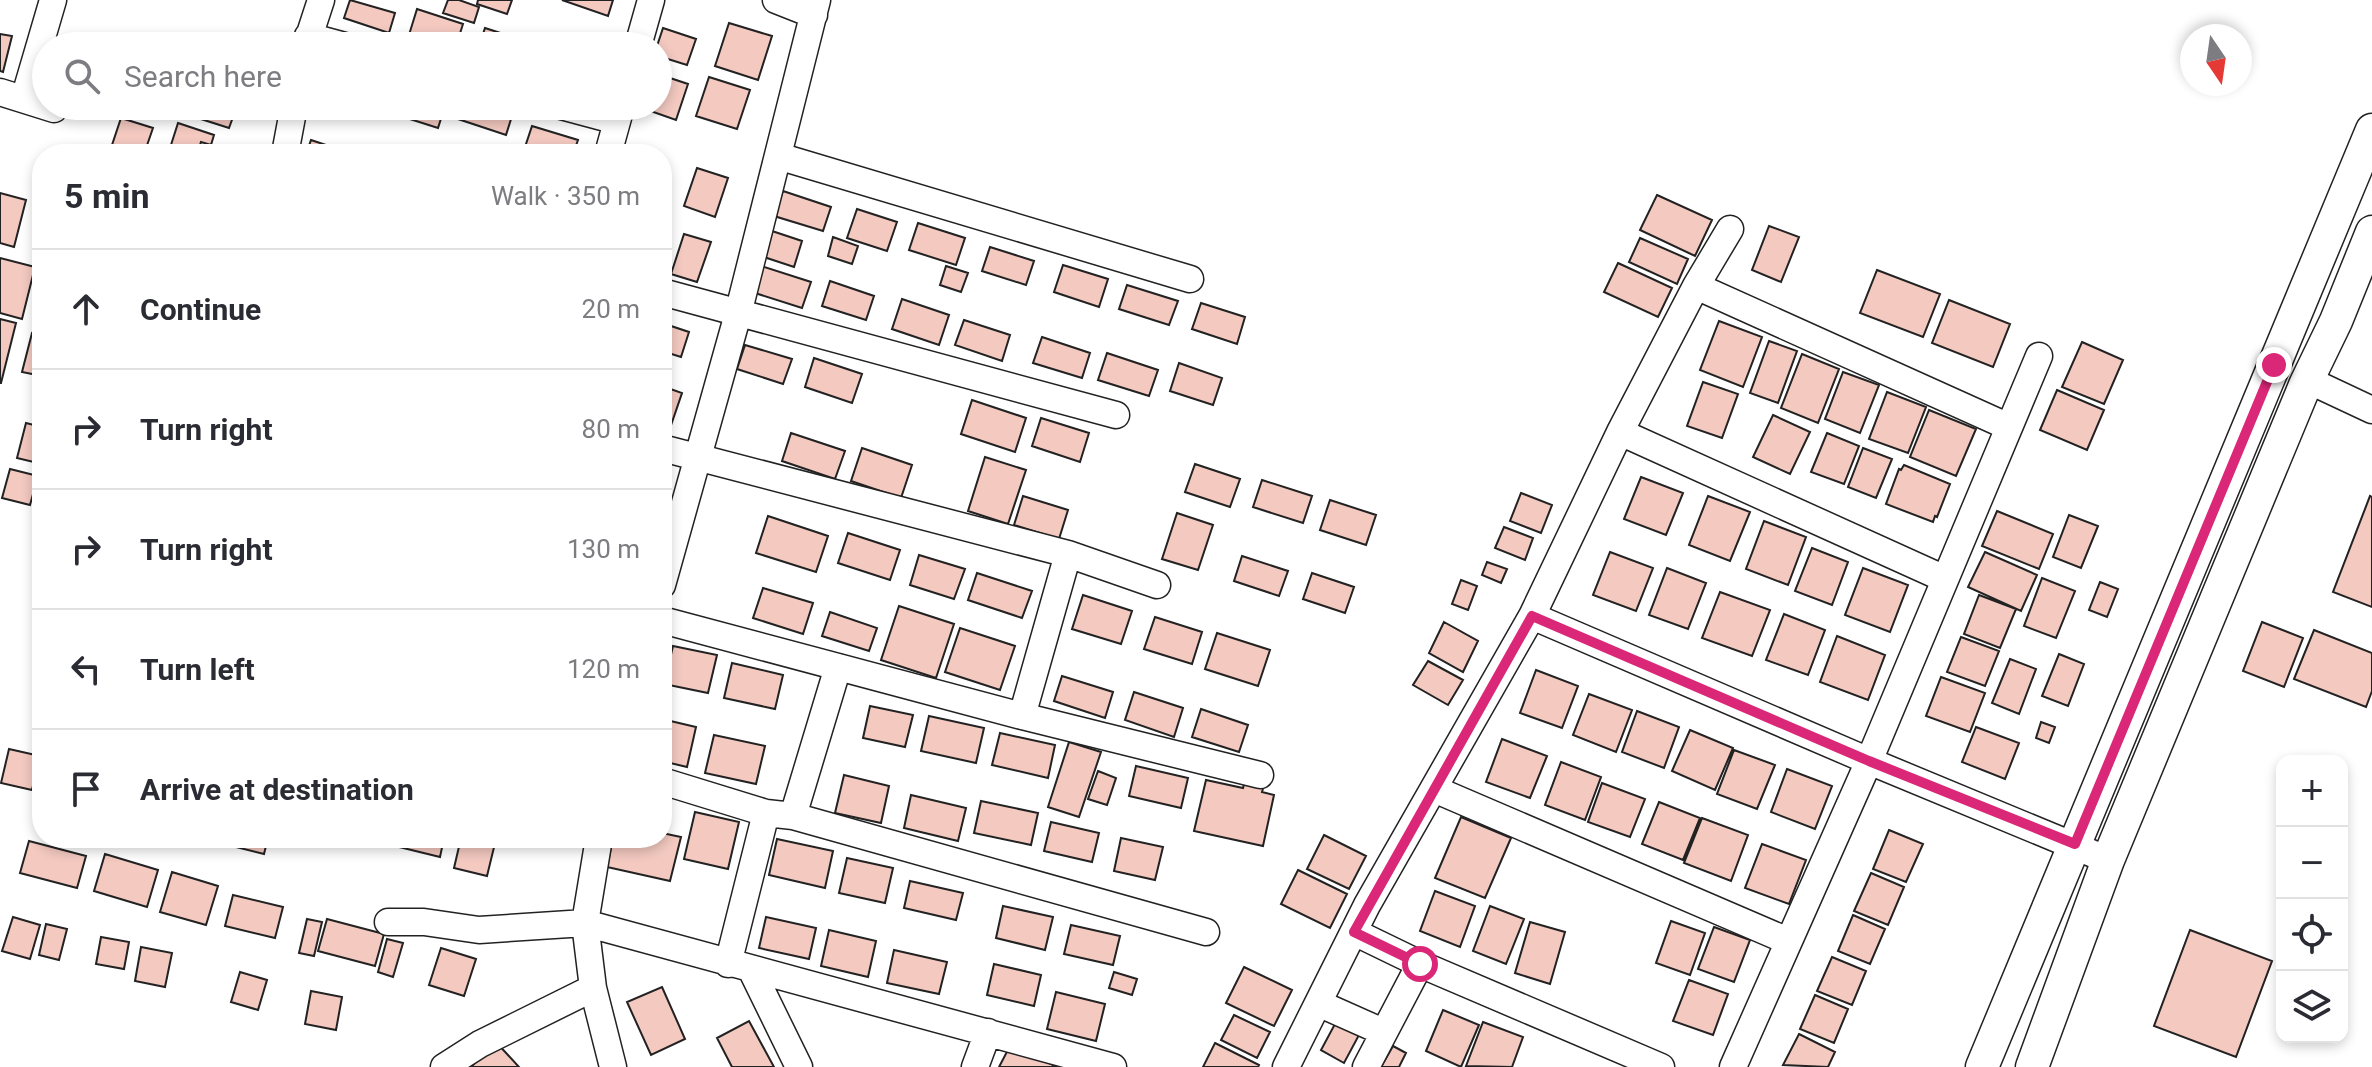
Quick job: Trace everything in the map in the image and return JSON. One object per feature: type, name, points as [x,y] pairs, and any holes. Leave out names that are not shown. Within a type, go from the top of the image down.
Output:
[{"type":"street","points":[[39,32],[53,0]]},
{"type":"street","points":[[310,32],[321,0]]},
{"type":"street","points":[[642,32],[651,0]]},
{"type":"street","points":[[672,549],[738,314],[816,8],[776,0]]},
{"type":"street","points":[[32,49],[12,96],[32,102]]},
{"type":"street","points":[[287,144],[291,120]]},
{"type":"street","points":[[611,144],[617,120]]},
{"type":"street","points":[[1982,1067],[2372,130]]},
{"type":"street","points":[[778,156],[1190,279]]},
{"type":"street","points":[[1286,1067],[1354,932],[1532,616],[1620,432],[1696,286],[1730,229]]},
{"type":"street","points":[[2032,1067],[2108,860],[2372,232]]},
{"type":"street","points":[[1696,286],[2009,427]]},
{"type":"street","points":[[672,295],[1116,415]]},
{"type":"street","points":[[1733,1067],[1869,761],[2039,356]]},
{"type":"street","points":[[2308,380],[2372,410]]},
{"type":"street","points":[[1620,432],[1945,579]]},
{"type":"street","points":[[672,450],[1068,554],[1157,585]]},
{"type":"street","points":[[1022,716],[1068,554]]},
{"type":"street","points":[[1532,616],[2108,860]]},
{"type":"street","points":[[672,623],[1022,716],[1260,775]]},
{"type":"street","points":[[793,816],[838,667]]},
{"type":"street","points":[[672,784],[766,813],[793,816],[1206,932]]},
{"type":"street","points":[[1434,789],[1788,941]]},
{"type":"street","points":[[766,813],[740,967],[799,1067]]},
{"type":"street","points":[[597,848],[585,923],[593,988],[613,1067]]},
{"type":"street","points":[[388,922],[424,922],[479,930],[585,923],[1113,1067]]},
{"type":"street","points":[[1354,932],[1420,964],[1661,1067]]},
{"type":"street","points":[[1366,1067],[1420,964]]},
{"type":"street","points":[[444,1067],[480,1044],[593,988]]},
{"type":"street","points":[[1318,1003],[1383,1032]]},
{"type":"street","points":[[975,1067],[988,1032]]},
{"type":"building","points":[[350,0],[395,13],[389,32],[344,18]]},
{"type":"building","points":[[448,0],[459,0],[479,7],[474,23],[443,13]]},
{"type":"building","points":[[478,0],[512,0],[507,14],[477,4]]},
{"type":"building","points":[[562,0],[613,0],[608,16]]},
{"type":"building","points":[[417,9],[463,24],[460,32],[410,32]]},
{"type":"building","points":[[729,23],[772,36],[758,80],[715,66]]},
{"type":"building","points":[[663,28],[696,39],[687,65],[672,60],[672,32],[662,32]]},
{"type":"building","points":[[0,34],[12,36],[3,72],[0,71]]},
{"type":"building","points":[[709,77],[750,90],[737,129],[696,116]]},
{"type":"building","points":[[672,79],[688,84],[676,120],[672,119]]},
{"type":"building","points":[[120,120],[153,128],[147,144],[112,144]]},
{"type":"building","points":[[204,120],[232,120],[229,128]]},
{"type":"building","points":[[413,120],[441,120],[438,128]]},
{"type":"building","points":[[461,120],[511,120],[506,135]]},
{"type":"building","points":[[178,123],[214,135],[211,144],[171,144]]},
{"type":"building","points":[[532,126],[578,140],[577,144],[526,144]]},
{"type":"building","points":[[697,168],[728,178],[715,217],[684,206]]},
{"type":"building","points":[[783,191],[831,207],[823,231],[774,216]]},
{"type":"building","points":[[0,193],[26,200],[14,247],[0,243]]},
{"type":"building","points":[[1657,195],[1712,220],[1695,256],[1640,230]]},
{"type":"building","points":[[857,209],[897,222],[887,251],[847,238]]},
{"type":"building","points":[[918,223],[965,238],[956,265],[909,250]]},
{"type":"building","points":[[1769,226],[1799,237],[1781,282],[1752,270]]},
{"type":"building","points":[[769,230],[802,241],[794,267],[761,256]]},
{"type":"building","points":[[684,234],[711,242],[697,282],[672,274]]},
{"type":"building","points":[[833,237],[858,246],[852,264],[828,256]]},
{"type":"building","points":[[1640,238],[1688,259],[1677,284],[1629,262]]},
{"type":"building","points":[[990,247],[1034,261],[1026,285],[982,271]]},
{"type":"building","points":[[0,258],[32,266],[22,319],[0,313]]},
{"type":"building","points":[[1618,263],[1672,288],[1658,317],[1604,292]]},
{"type":"building","points":[[1063,265],[1108,279],[1099,307],[1054,292]]},
{"type":"building","points":[[761,266],[811,282],[802,308],[752,292]]},
{"type":"building","points":[[946,266],[968,273],[961,292],[940,285]]},
{"type":"building","points":[[1877,270],[1940,294],[1923,337],[1860,313]]},
{"type":"building","points":[[830,281],[874,296],[866,320],[822,306]]},
{"type":"building","points":[[1127,285],[1178,301],[1169,325],[1119,309]]},
{"type":"building","points":[[902,299],[949,315],[939,345],[892,329]]},
{"type":"building","points":[[1949,300],[2010,324],[1993,367],[1932,343]]},
{"type":"building","points":[[1201,303],[1245,317],[1237,344],[1192,329]]},
{"type":"building","points":[[0,319],[16,323],[1,383],[0,383]]},
{"type":"building","points":[[964,320],[1010,335],[1002,361],[955,345]]},
{"type":"building","points":[[1719,321],[1762,337],[1743,387],[1700,370]]},
{"type":"building","points":[[672,326],[689,332],[681,357],[672,354]]},
{"type":"building","points":[[32,333],[32,374],[22,372]]},
{"type":"building","points":[[1042,337],[1090,353],[1082,378],[1033,363]]},
{"type":"building","points":[[1769,341],[1797,351],[1778,403],[1750,393]]},
{"type":"building","points":[[2082,342],[2123,360],[2104,404],[2062,387]]},
{"type":"building","points":[[745,345],[792,359],[783,384],[737,369]]},
{"type":"building","points":[[1107,353],[1158,370],[1149,396],[1098,380]]},
{"type":"building","points":[[1802,354],[1839,369],[1818,423],[1781,408]]},
{"type":"building","points":[[814,358],[862,374],[852,403],[805,387]]},
{"type":"building","points":[[1179,363],[1222,378],[1213,405],[1170,391]]},
{"type":"building","points":[[1843,372],[1879,385],[1860,433],[1825,419]]},
{"type":"building","points":[[1703,382],[1738,394],[1722,438],[1687,426]]},
{"type":"building","points":[[672,390],[682,393],[672,422]]},
{"type":"building","points":[[2057,390],[2104,410],[2087,450],[2040,430]]},
{"type":"building","points":[[1887,392],[1926,407],[1908,453],[1869,439]]},
{"type":"building","points":[[972,400],[1026,418],[1015,452],[961,434]]},
{"type":"building","points":[[1929,410],[1976,429],[1956,476],[1910,457]]},
{"type":"building","points":[[1773,415],[1810,432],[1790,474],[1753,457]]},
{"type":"building","points":[[1041,418],[1089,433],[1080,462],[1032,446]]},
{"type":"building","points":[[26,423],[32,424],[32,462],[17,458]]},
{"type":"building","points":[[791,433],[845,451],[835,479],[782,461]]},
{"type":"building","points":[[1827,433],[1859,446],[1844,484],[1811,472]]},
{"type":"building","points":[[862,448],[912,465],[901,498],[851,481]]},
{"type":"building","points":[[1863,448],[1892,459],[1876,498],[1848,487]]},
{"type":"building","points":[[985,457],[1026,470],[1008,524],[968,511]]},
{"type":"building","points":[[1195,464],[1240,479],[1230,507],[1185,492]]},
{"type":"building","points":[[1904,465],[1950,484],[1933,522],[1886,504],[1899,469]]},
{"type":"building","points":[[10,469],[32,474],[30,505],[2,498]]},
{"type":"building","points":[[1641,477],[1683,493],[1666,535],[1624,519]]},
{"type":"building","points":[[1262,480],[1312,496],[1303,523],[1253,507]]},
{"type":"building","points":[[1521,493],[1552,505],[1541,533],[1510,521]]},
{"type":"building","points":[[1023,496],[1068,510],[1059,539],[1014,525]]},
{"type":"building","points":[[1708,496],[1750,512],[1730,561],[1689,545]]},
{"type":"building","points":[[2372,497],[2372,607],[2333,592]]},
{"type":"building","points":[[1330,500],[1376,515],[1366,545],[1320,530]]},
{"type":"building","points":[[1997,511],[2053,534],[2039,569],[1982,546]]},
{"type":"building","points":[[1177,513],[1213,525],[1198,570],[1162,559]]},
{"type":"building","points":[[2069,515],[2098,526],[2081,568],[2053,557]]},
{"type":"building","points":[[768,516],[828,536],[816,572],[756,553]]},
{"type":"building","points":[[1764,521],[1806,537],[1788,585],[1746,569]]},
{"type":"building","points":[[1504,527],[1533,538],[1525,560],[1495,548]]},
{"type":"building","points":[[848,533],[900,550],[890,580],[838,563]]},
{"type":"building","points":[[1812,548],[1848,562],[1832,605],[1795,591]]},
{"type":"building","points":[[1610,552],[1653,568],[1636,611],[1593,595]]},
{"type":"building","points":[[1985,552],[2037,575],[2021,611],[1968,587]]},
{"type":"building","points":[[919,555],[965,569],[954,599],[910,585]]},
{"type":"building","points":[[1242,556],[1288,571],[1279,596],[1234,581]]},
{"type":"building","points":[[1487,562],[1507,569],[1501,583],[1482,575]]},
{"type":"building","points":[[1667,568],[1706,583],[1688,629],[1649,615]]},
{"type":"building","points":[[1863,568],[1908,585],[1890,632],[1845,615]]},
{"type":"building","points":[[977,573],[1032,591],[1022,618],[968,600]]},
{"type":"building","points":[[1312,573],[1354,587],[1345,613],[1303,599]]},
{"type":"building","points":[[2042,578],[2075,591],[2056,638],[2024,626]]},
{"type":"building","points":[[1461,580],[1477,586],[1468,610],[1452,604]]},
{"type":"building","points":[[2100,582],[2118,589],[2107,617],[2089,610]]},
{"type":"building","points":[[763,588],[813,603],[803,634],[753,618]]},
{"type":"building","points":[[1720,592],[1770,610],[1752,656],[1702,638]]},
{"type":"building","points":[[1083,595],[1132,611],[1121,644],[1072,629]]},
{"type":"building","points":[[1979,595],[2016,609],[2000,648],[1964,634]]},
{"type":"building","points":[[899,606],[954,624],[936,678],[881,660]]},
{"type":"building","points":[[830,612],[877,628],[869,651],[822,636]]},
{"type":"building","points":[[1784,614],[1825,630],[1808,675],[1766,660]]},
{"type":"building","points":[[1155,617],[1202,632],[1192,664],[1144,649]]},
{"type":"building","points":[[1444,622],[1478,641],[1463,672],[1429,653]]},
{"type":"building","points":[[2262,622],[2303,638],[2284,687],[2243,671]]},
{"type":"building","points":[[960,628],[1015,646],[1000,690],[945,672]]},
{"type":"building","points":[[2314,630],[2372,653],[2372,691],[2366,707],[2294,679]]},
{"type":"building","points":[[1217,633],[1270,650],[1258,686],[1205,669]]},
{"type":"building","points":[[1837,636],[1885,655],[1868,700],[1820,682]]},
{"type":"building","points":[[1961,637],[1999,651],[1985,686],[1947,672]]},
{"type":"building","points":[[673,646],[717,655],[708,693],[672,686]]},
{"type":"building","points":[[2059,654],[2084,664],[2068,706],[2042,696]]},
{"type":"building","points":[[2010,659],[2036,669],[2019,714],[1992,703]]},
{"type":"building","points":[[1428,661],[1463,680],[1448,705],[1413,685]]},
{"type":"building","points":[[732,663],[783,675],[775,709],[724,698]]},
{"type":"building","points":[[1536,670],[1578,686],[1562,728],[1520,713]]},
{"type":"building","points":[[1062,676],[1113,692],[1105,718],[1054,701]]},
{"type":"building","points":[[1941,677],[1985,693],[1970,732],[1926,716]]},
{"type":"building","points":[[1134,692],[1183,708],[1174,737],[1125,720]]},
{"type":"building","points":[[1589,694],[1632,710],[1616,752],[1573,735]]},
{"type":"building","points":[[870,706],[913,715],[905,747],[863,738]]},
{"type":"building","points":[[1201,709],[1248,725],[1239,752],[1192,737]]},
{"type":"building","points":[[1637,711],[1679,727],[1664,768],[1622,752]]},
{"type":"building","points":[[929,716],[984,728],[976,763],[921,751]]},
{"type":"building","points":[[672,721],[696,727],[687,767],[672,763]]},
{"type":"building","points":[[2041,722],[2055,727],[2049,743],[2036,738]]},
{"type":"building","points":[[1976,727],[2019,743],[2005,779],[1962,762]]},
{"type":"building","points":[[1690,730],[1733,748],[1715,790],[1672,771]]},
{"type":"building","points":[[1000,733],[1055,745],[1048,778],[992,765]]},
{"type":"building","points":[[714,735],[765,746],[756,784],[705,773]]},
{"type":"building","points":[[1502,739],[1547,756],[1530,798],[1486,782]]},
{"type":"building","points":[[1069,742],[1101,752],[1079,817],[1048,807]]},
{"type":"building","points":[[9,749],[32,754],[32,790],[1,783]]},
{"type":"building","points":[[1734,750],[1775,765],[1757,809],[1717,794]]},
{"type":"building","points":[[1561,762],[1601,777],[1585,820],[1545,805]]},
{"type":"building","points":[[1136,766],[1188,778],[1181,808],[1129,796]]},
{"type":"building","points":[[1787,769],[1832,786],[1815,829],[1771,812]]},
{"type":"building","points":[[1098,771],[1116,778],[1107,805],[1088,799]]},
{"type":"building","points":[[1247,774],[1266,778],[1262,792],[1274,795],[1263,846],[1194,831],[1206,780],[1243,788]]},
{"type":"building","points":[[844,775],[889,786],[881,823],[835,813]]},
{"type":"building","points":[[1602,783],[1645,799],[1630,837],[1588,822]]},
{"type":"building","points":[[911,795],[966,808],[958,841],[904,828]]},
{"type":"building","points":[[981,801],[1038,813],[1031,845],[974,833]]},
{"type":"building","points":[[1659,802],[1700,818],[1683,860],[1642,844]]},
{"type":"building","points":[[695,812],[739,822],[728,869],[684,859]]},
{"type":"building","points":[[1461,817],[1511,838],[1485,898],[1435,878]]},
{"type":"building","points":[[1702,818],[1748,835],[1731,881],[1684,863]]},
{"type":"building","points":[[1051,822],[1099,833],[1092,862],[1044,851]]},
{"type":"building","points":[[1889,830],[1923,844],[1906,882],[1873,869]]},
{"type":"building","points":[[672,835],[681,837],[670,881],[607,867],[611,848],[672,848]]},
{"type":"building","points":[[1324,835],[1366,856],[1349,889],[1307,869]]},
{"type":"building","points":[[1121,838],[1163,847],[1155,880],[1114,871]]},
{"type":"building","points":[[777,839],[833,851],[825,888],[769,875]]},
{"type":"building","points":[[29,841],[32,842],[32,848],[56,848],[86,856],[77,888],[20,873]]},
{"type":"building","points":[[1762,844],[1806,860],[1789,904],[1745,888]]},
{"type":"building","points":[[240,848],[266,848],[264,854]]},
{"type":"building","points":[[403,848],[442,848],[440,857]]},
{"type":"building","points":[[459,848],[494,848],[487,876],[454,868]]},
{"type":"building","points":[[105,854],[158,870],[147,907],[94,891]]},
{"type":"building","points":[[847,858],[893,868],[885,903],[839,893]]},
{"type":"building","points":[[1298,870],[1347,894],[1330,928],[1281,904]]},
{"type":"building","points":[[172,872],[218,886],[206,925],[160,912]]},
{"type":"building","points":[[1871,873],[1904,887],[1888,925],[1854,911]]},
{"type":"building","points":[[910,881],[963,893],[956,920],[904,908]]},
{"type":"building","points":[[1435,891],[1475,906],[1460,947],[1420,931]]},
{"type":"building","points":[[233,895],[283,907],[275,938],[225,926]]},
{"type":"building","points":[[1003,906],[1053,917],[1045,950],[996,938]]},
{"type":"building","points":[[1490,906],[1524,919],[1506,964],[1473,951]]},
{"type":"building","points":[[1853,915],[1885,929],[1870,964],[1838,951]]},
{"type":"building","points":[[13,917],[40,925],[30,959],[2,951]]},
{"type":"building","points":[[766,917],[816,928],[809,959],[759,948]]},
{"type":"building","points":[[307,919],[322,922],[314,956],[299,953]]},
{"type":"building","points":[[327,919],[384,934],[375,966],[318,951]]},
{"type":"building","points":[[1671,921],[1705,933],[1690,975],[1656,963]]},
{"type":"building","points":[[1530,922],[1565,932],[1550,984],[1515,973]]},
{"type":"building","points":[[46,924],[67,929],[59,960],[39,955]]},
{"type":"building","points":[[1071,925],[1120,936],[1113,965],[1064,954]]},
{"type":"building","points":[[1714,927],[1750,940],[1734,982],[1698,969]]},
{"type":"building","points":[[829,930],[876,941],[868,977],[821,966]]},
{"type":"building","points":[[2190,930],[2272,961],[2236,1057],[2154,1026]]},
{"type":"building","points":[[101,937],[129,942],[124,969],[96,964]]},
{"type":"building","points":[[387,939],[403,943],[393,977],[378,972]]},
{"type":"building","points":[[141,947],[172,953],[165,987],[135,981]]},
{"type":"building","points":[[441,948],[476,959],[464,996],[429,985]]},
{"type":"building","points":[[894,950],[947,962],[939,994],[887,983]]},
{"type":"building","points":[[1832,957],[1866,971],[1852,1005],[1817,991]]},
{"type":"building","points":[[994,964],[1041,975],[1034,1006],[987,995]]},
{"type":"building","points":[[1244,967],[1292,990],[1274,1026],[1226,1003]]},
{"type":"building","points":[[240,972],[267,980],[258,1010],[231,1002]]},
{"type":"building","points":[[1114,972],[1137,979],[1132,995],[1109,988]]},
{"type":"building","points":[[1689,980],[1728,994],[1713,1035],[1673,1021]]},
{"type":"building","points":[[662,987],[685,1039],[651,1055],[627,1002]]},
{"type":"building","points":[[311,991],[342,997],[336,1030],[305,1024]]},
{"type":"building","points":[[1056,992],[1105,1004],[1096,1041],[1047,1029]]},
{"type":"building","points":[[1815,995],[1848,1009],[1834,1043],[1800,1029]]},
{"type":"building","points":[[1443,1010],[1479,1025],[1461,1067],[1426,1051]]},
{"type":"building","points":[[1234,1015],[1270,1032],[1257,1058],[1221,1040]]},
{"type":"building","points":[[749,1021],[774,1067],[732,1067],[717,1038]]},
{"type":"building","points":[[1336,1022],[1359,1035],[1344,1063],[1321,1050]]},
{"type":"building","points":[[1483,1022],[1523,1037],[1512,1067],[1466,1066]]},
{"type":"building","points":[[1799,1034],[1835,1052],[1828,1067],[1783,1065]]},
{"type":"building","points":[[496,1042],[519,1067],[471,1067]]},
{"type":"building","points":[[1215,1043],[1259,1065],[1258,1067],[1203,1067]]},
{"type":"building","points":[[1011,1044],[1057,1067],[999,1067]]},
{"type":"building","points":[[1393,1046],[1406,1053],[1399,1067],[1381,1067]]},
{"type":"route","points":[[1420,964],[1354,932],[1532,616],[1869,761],[2075,844],[2274,365]]}]
